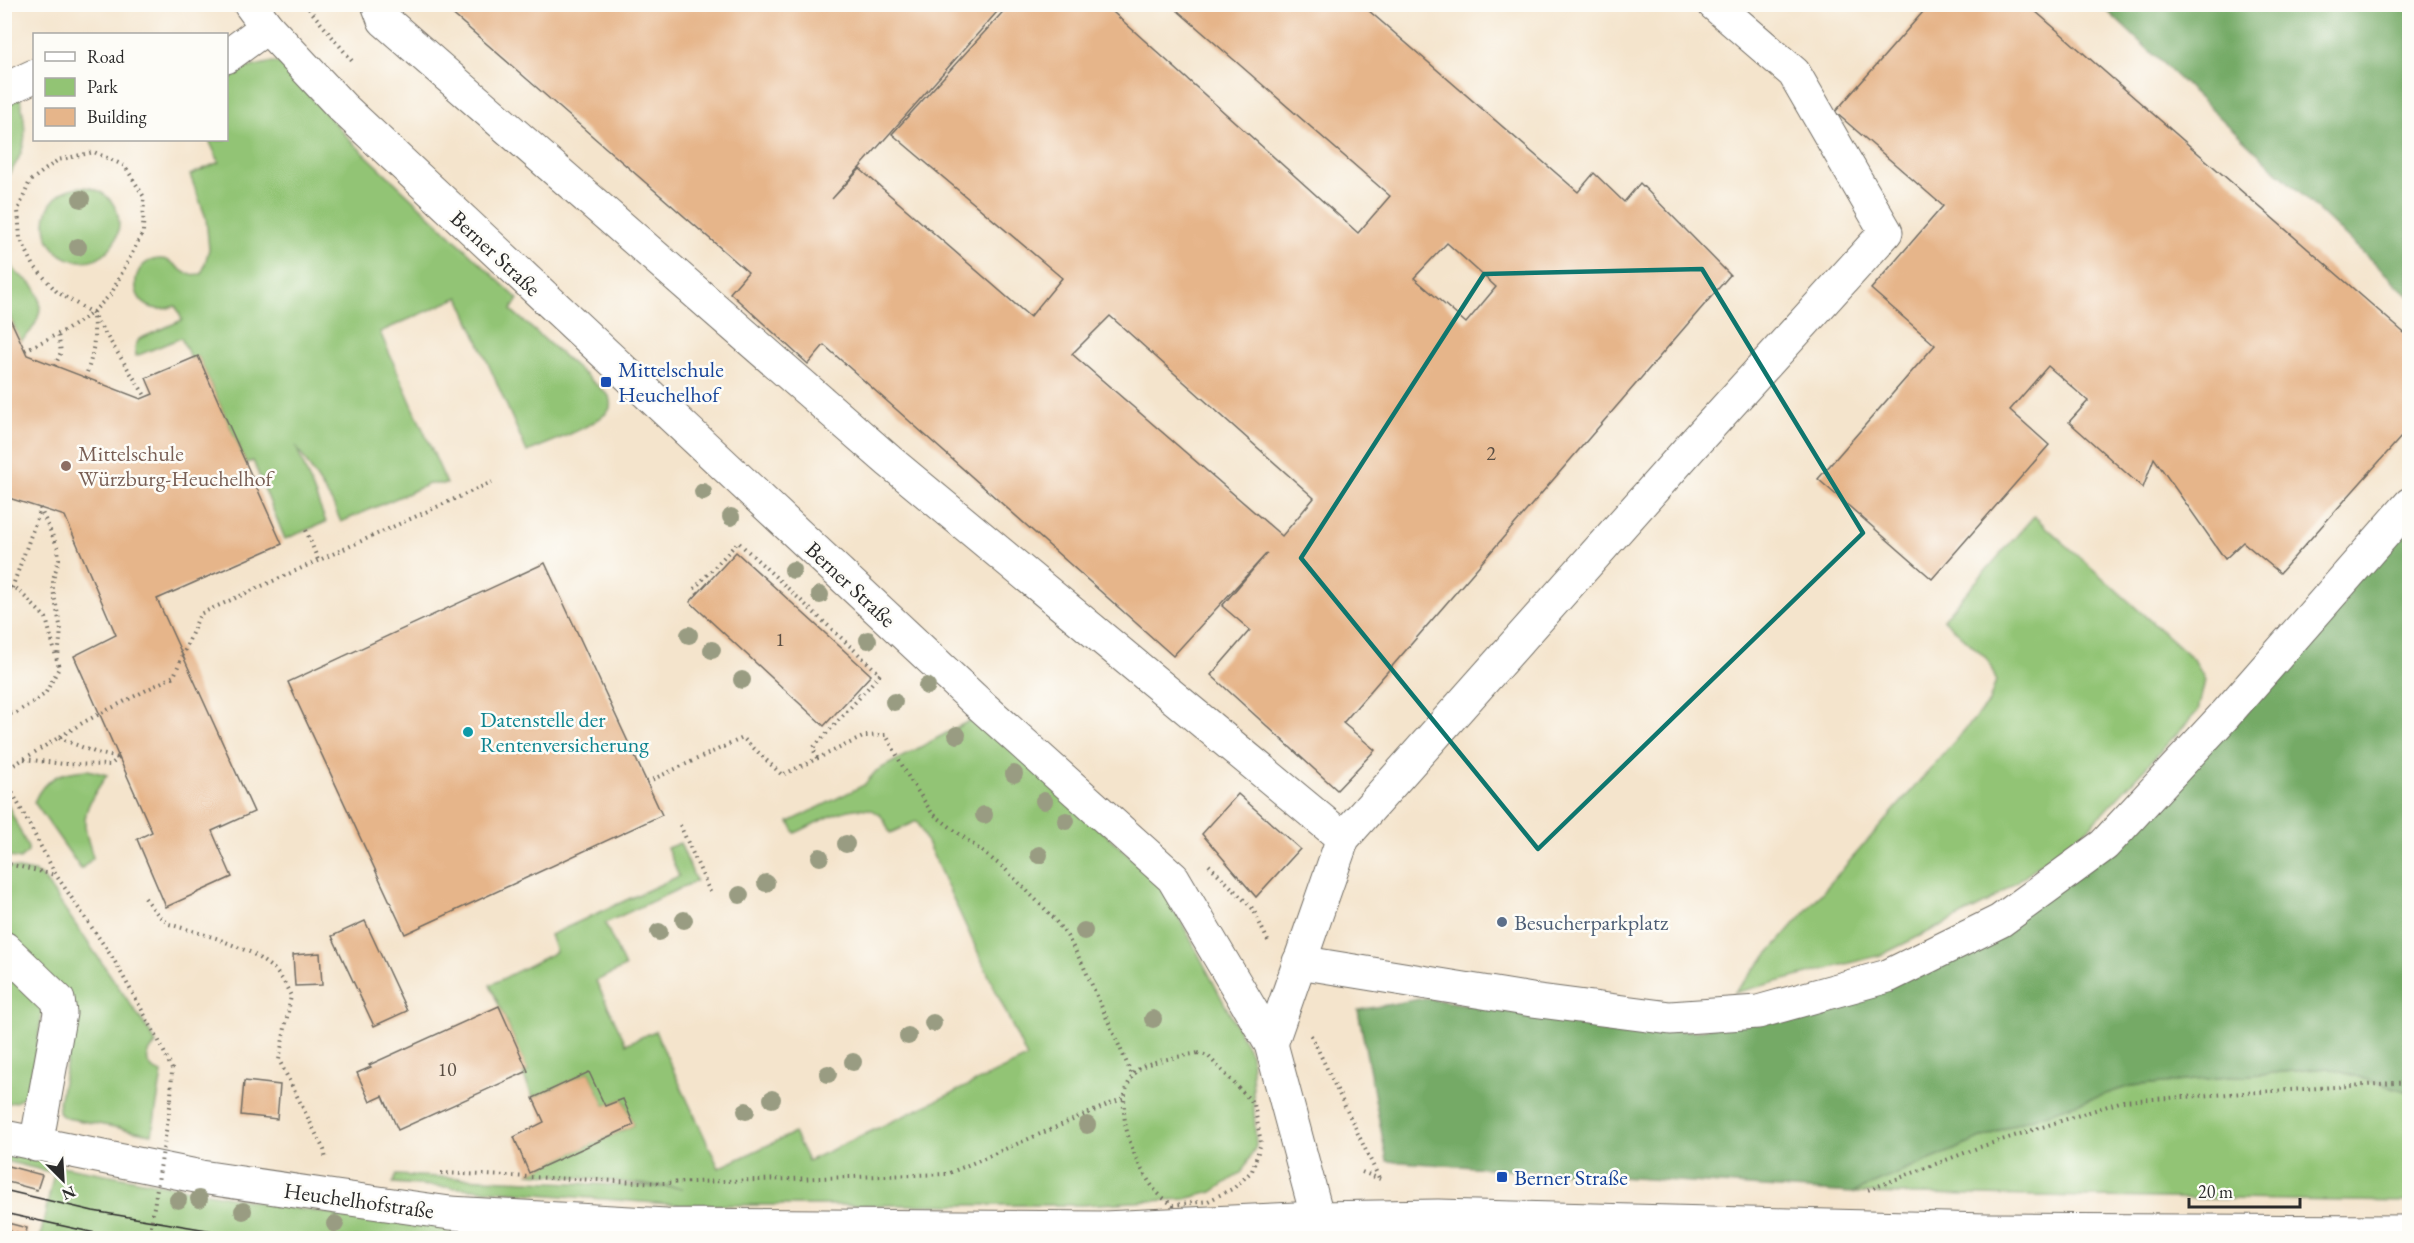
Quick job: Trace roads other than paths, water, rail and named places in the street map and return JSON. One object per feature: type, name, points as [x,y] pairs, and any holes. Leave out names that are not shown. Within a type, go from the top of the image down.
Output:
[{"type":"main road","points":[[378,4],[384,20],[890,461],[1342,838]]},
{"type":"main road","points":[[1271,1044],[1342,838],[1886,232],[1794,73],[1714,4]]},
{"type":"main road","name":"Berner Straße","points":[[228,54],[258,16],[342,107],[657,404],[977,702],[1173,878],[1271,1044],[1320,1228]]},
{"type":"main road","points":[[4,90],[33,76]]},
{"type":"main road","points":[[1299,962],[1532,1000],[1670,1018],[1758,1012],[1888,976],[2000,921],[2104,845],[2226,714],[2409,504]]},
{"type":"main road","points":[[4,948],[58,1000],[60,1013],[36,1145]]},
{"type":"main road","name":"Heuchelhofstraße","points":[[4,1137],[201,1178],[450,1213],[666,1225],[1320,1228],[1438,1216],[1986,1230],[2409,1232]]},
{"type":"tram line","points":[[4,1190],[93,1211],[255,1238]]},
{"type":"tram line","points":[[4,1213],[118,1238]]},
{"type":"place","name":"Mittelschule Heuchelhof","points":[[606,382]]},
{"type":"place","name":"Mittelschule Würzburg-Heuchelhof","points":[[66,466]]},
{"type":"place","name":"Datenstelle der Rentenversicherung","points":[[468,732]]},
{"type":"place","name":"Besucherparkplatz","points":[[1502,922]]},
{"type":"place","name":"Berner Straße","points":[[1502,1177]]}]
